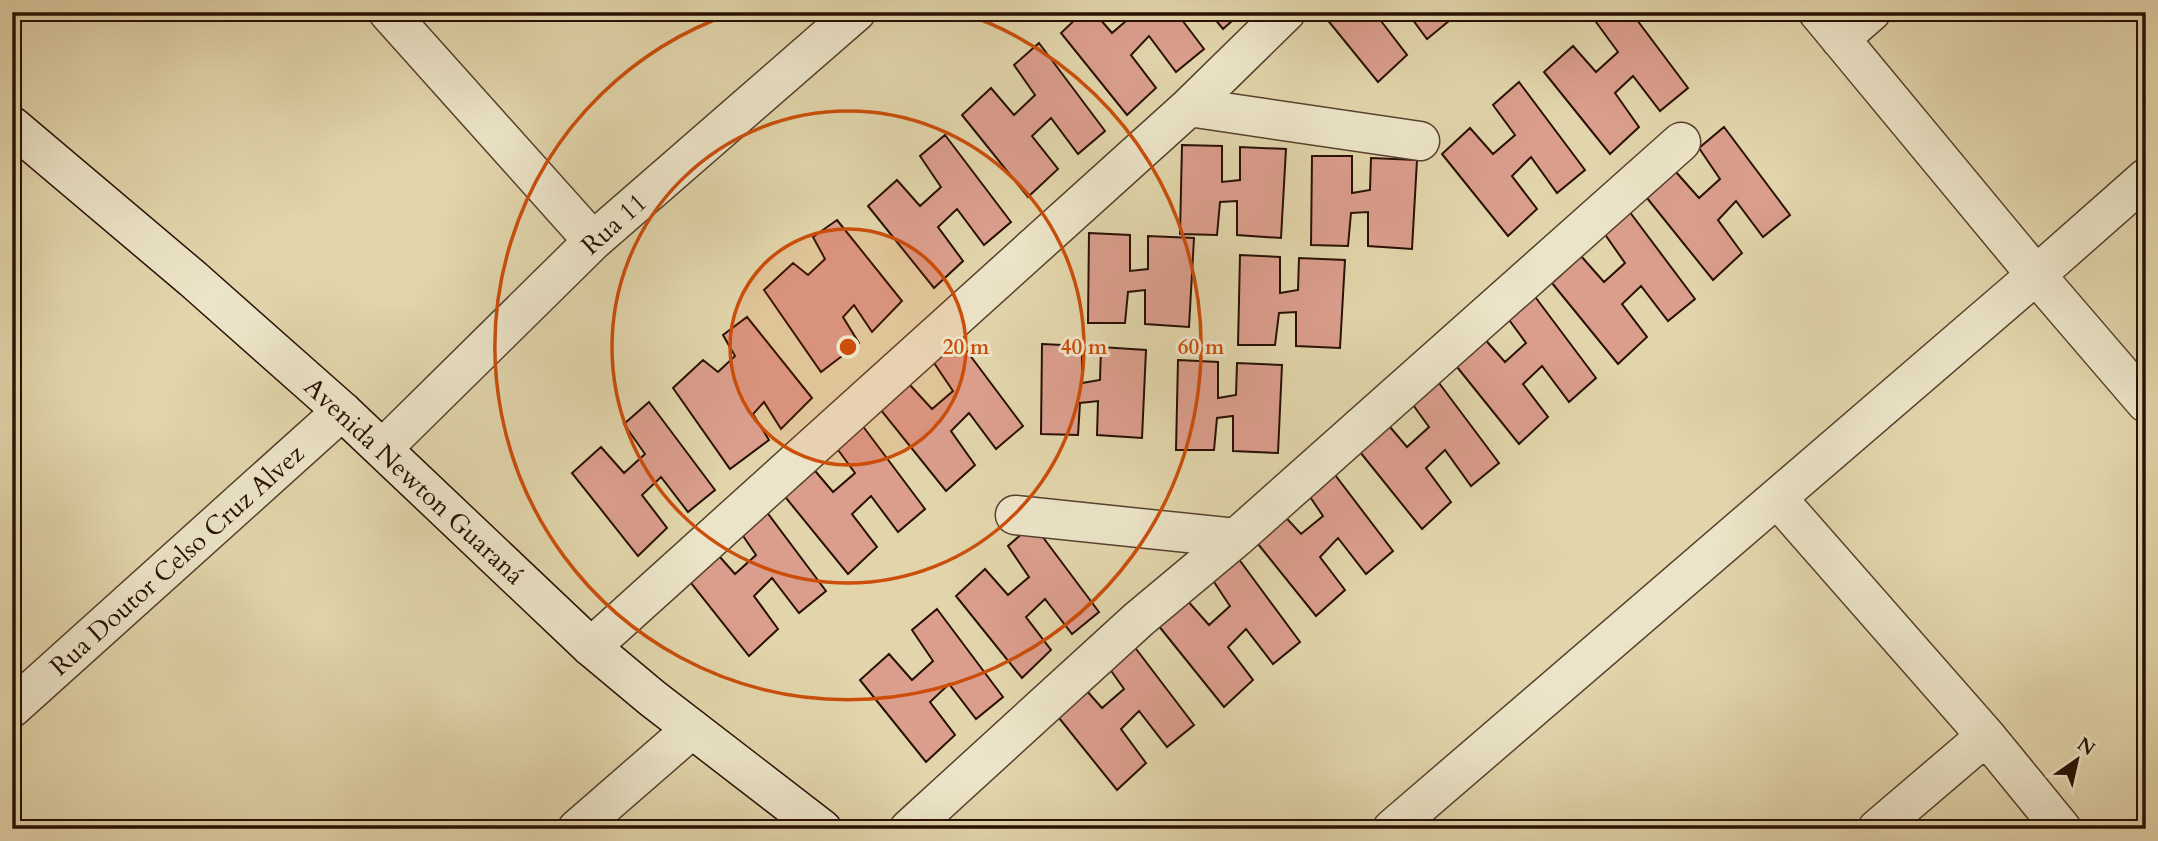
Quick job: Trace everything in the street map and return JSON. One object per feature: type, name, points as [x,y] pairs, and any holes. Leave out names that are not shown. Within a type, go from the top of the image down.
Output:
[{"type":"street","points":[[388,12],[593,241]]},
{"type":"street","points":[[591,647],[1189,107],[1286,12]]},
{"type":"street","points":[[1871,12],[1829,25],[2146,403]]},
{"type":"street","name":"Rua 11","points":[[383,448],[593,241],[855,13]]},
{"type":"street","points":[[1189,107],[1420,141]]},
{"type":"street","name":"Avenida Newton Guaraná","points":[[12,125],[193,279],[342,411],[591,647],[822,829]]},
{"type":"street","points":[[909,829],[1139,619],[1236,538],[1681,142]]},
{"type":"street","points":[[1392,829],[2146,178]]},
{"type":"street","name":"Rua Doutor Celso Cruz Alvez","points":[[12,708],[342,411]]},
{"type":"street","points":[[1777,498],[1986,736],[2062,829]]},
{"type":"street","points":[[1015,515],[1236,538]]},
{"type":"street","points":[[577,829],[692,729]]},
{"type":"street","points":[[1877,829],[1986,736]]},
{"type":"building","points":[[1083,12],[1094,12],[1112,33],[1134,14],[1133,12],[1176,12],[1204,49],[1176,72],[1149,36],[1131,55],[1156,88],[1127,115],[1061,33]]},
{"type":"building","points":[[1209,12],[1242,12],[1223,29]]},
{"type":"building","points":[[1321,12],[1391,12],[1381,21],[1407,55],[1378,82]]},
{"type":"building","points":[[1407,12],[1451,12],[1455,16],[1427,39]]},
{"type":"building","points":[[1607,12],[1631,12],[1688,88],[1660,111],[1633,76],[1615,93],[1639,127],[1610,154],[1544,72],[1573,46],[1596,72],[1618,52],[1596,22]]},
{"type":"building","points":[[1039,43],[1105,131],[1078,154],[1051,118],[1032,136],[1058,169],[1028,197],[962,115],[991,88],[1014,115],[1035,95],[1014,65]]},
{"type":"building","points":[[1519,82],[1585,170],[1557,193],[1531,157],[1512,176],[1537,209],[1508,236],[1442,154],[1470,128],[1493,154],[1515,135],[1493,105]]},
{"type":"building","points":[[1724,127],[1790,215],[1763,237],[1736,201],[1718,220],[1742,253],[1713,280],[1647,198],[1676,172],[1699,198],[1720,179],[1699,148]]},
{"type":"building","points":[[945,135],[1011,222],[984,245],[957,209],[938,227],[963,261],[934,288],[868,206],[897,180],[920,206],[941,187],[920,156]]},
{"type":"building","points":[[1182,145],[1222,146],[1222,182],[1240,180],[1240,147],[1286,149],[1281,238],[1237,235],[1237,201],[1220,202],[1217,235],[1180,234]]},
{"type":"building","points":[[1312,156],[1352,156],[1352,193],[1370,190],[1371,158],[1417,160],[1412,249],[1368,246],[1368,212],[1351,213],[1348,246],[1311,245]]},
{"type":"building","points":[[1629,211],[1695,299],[1668,321],[1641,286],[1622,304],[1647,337],[1618,364],[1552,283],[1581,256],[1604,282],[1625,263],[1604,233]]},
{"type":"building","points":[[837,220],[902,301],[872,332],[854,305],[843,317],[859,343],[821,372],[764,290],[793,263],[808,275],[825,259],[813,237]]},
{"type":"building","points":[[1089,233],[1130,235],[1130,271],[1148,269],[1148,236],[1194,238],[1189,327],[1145,324],[1145,290],[1128,292],[1125,323],[1088,323]]},
{"type":"building","points":[[1240,255],[1280,257],[1280,293],[1298,290],[1299,258],[1345,260],[1340,348],[1296,346],[1296,312],[1279,313],[1275,345],[1238,345]]},
{"type":"building","points":[[1530,290],[1596,378],[1569,402],[1542,366],[1523,384],[1548,417],[1519,444],[1453,362],[1482,336],[1505,362],[1526,343],[1504,313]]},
{"type":"building","points":[[747,317],[812,398],[781,429],[764,402],[753,414],[769,440],[730,469],[673,388],[703,360],[718,372],[735,356],[723,335]]},
{"type":"building","points":[[957,338],[1023,426],[996,449],[969,413],[951,431],[975,465],[946,491],[880,409],[909,384],[932,409],[953,391],[932,360]]},
{"type":"building","points":[[1042,344],[1082,346],[1082,383],[1100,380],[1101,347],[1146,350],[1142,438],[1097,435],[1098,401],[1080,403],[1078,435],[1041,434]]},
{"type":"building","points":[[1178,360],[1218,362],[1218,398],[1236,395],[1237,363],[1282,365],[1278,453],[1233,451],[1233,416],[1217,418],[1214,450],[1176,450]]},
{"type":"building","points":[[1433,375],[1499,463],[1471,486],[1445,450],[1426,468],[1451,502],[1422,529],[1356,447],[1385,421],[1407,447],[1429,427],[1408,398]]},
{"type":"building","points":[[649,402],[715,490],[688,512],[661,477],[642,495],[667,528],[638,556],[572,473],[601,447],[624,473],[645,454],[624,424]]},
{"type":"building","points":[[859,421],[925,509],[898,532],[871,496],[852,514],[877,547],[848,574],[782,493],[811,466],[833,492],[855,473],[833,443]]},
{"type":"building","points":[[1326,463],[1393,551],[1366,574],[1338,538],[1320,557],[1345,590],[1316,616],[1250,534],[1278,509],[1301,534],[1323,516],[1302,485]]},
{"type":"building","points":[[760,503],[826,591],[799,613],[772,578],[754,596],[778,629],[749,656],[684,574],[712,548],[735,574],[756,555],[735,524]]},
{"type":"building","points":[[1033,524],[1099,612],[1072,634],[1045,599],[1026,617],[1051,650],[1022,678],[956,596],[985,569],[1008,595],[1029,577],[1008,546]]},
{"type":"building","points":[[1235,554],[1300,642],[1273,664],[1246,629],[1228,647],[1253,680],[1224,707],[1158,625],[1186,599],[1209,625],[1230,606],[1210,576]]},
{"type":"building","points":[[937,609],[1003,697],[976,719],[949,684],[930,702],[955,735],[926,762],[860,680],[889,654],[912,680],[933,661],[912,630]]},
{"type":"building","points":[[1127,637],[1194,725],[1167,747],[1139,711],[1121,729],[1146,763],[1117,790],[1051,708],[1079,682],[1102,708],[1124,689],[1102,658]]}]
